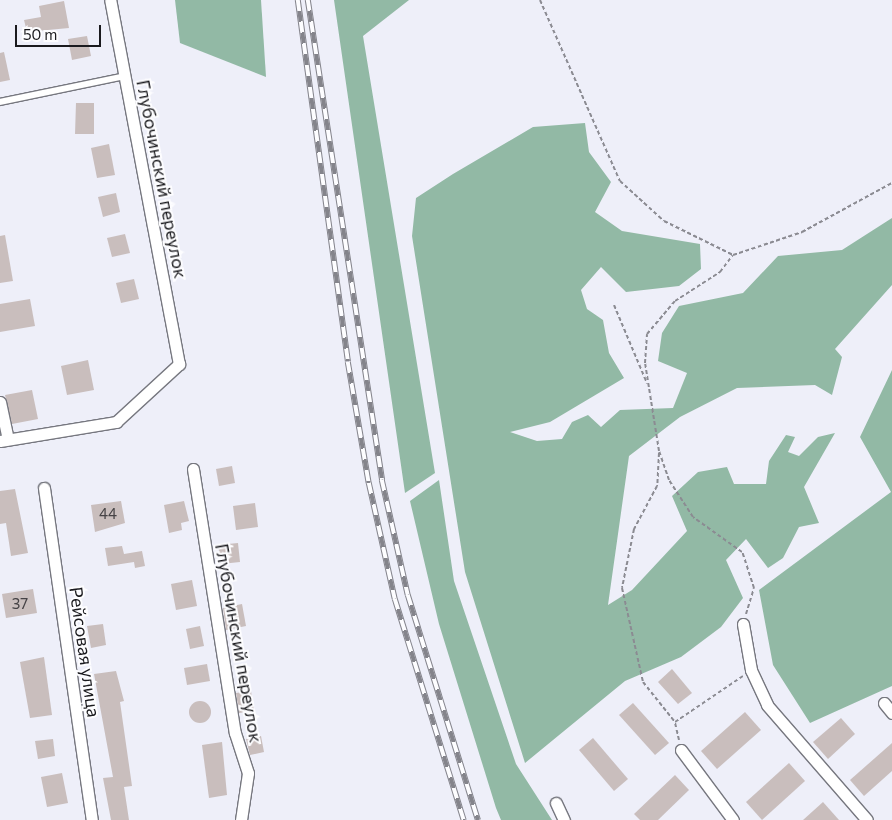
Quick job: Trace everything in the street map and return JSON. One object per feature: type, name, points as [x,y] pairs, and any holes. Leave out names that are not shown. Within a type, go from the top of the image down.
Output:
[{"type":"street","name":"Глубочинский переулок","points":[[4,440],[116,422],[179,364],[110,0]]},
{"type":"street","points":[[0,402],[4,440]]},
{"type":"street","name":"Глубочинский переулок","points":[[193,469],[235,733],[248,772],[242,820]]},
{"type":"street","name":"Рейсовая улица","points":[[44,488],[92,820]]},
{"type":"street","points":[[743,624],[751,670],[767,705],[866,820]]},
{"type":"street","points":[[884,703],[892,713]]},
{"type":"street","points":[[681,750],[733,820]]},
{"type":"street","points":[[556,803],[564,820]]},
{"type":"lane","points":[[0,102],[124,76]]},
{"type":"path","points":[[540,0],[620,181],[664,221],[733,255]]},
{"type":"path","points":[[743,624],[754,588],[742,552],[693,518],[669,480],[659,451],[649,387],[647,334],[675,301],[720,272],[733,255],[802,232],[892,183]]},
{"type":"path","points":[[614,305],[649,387]]},
{"type":"path","points":[[659,451],[657,486],[634,529],[622,588],[643,682],[675,722],[681,750]]},
{"type":"path","points":[[675,722],[751,670]]},
{"type":"green space","points":[[175,0],[261,0],[266,77],[180,43]]},
{"type":"green space","points":[[334,0],[409,0],[363,36],[435,473],[405,493]]},
{"type":"green space","points":[[585,123],[589,152],[611,182],[595,212],[622,231],[700,244],[701,269],[679,286],[626,292],[601,267],[581,290],[587,309],[603,320],[609,353],[624,378],[550,422],[510,432],[537,441],[562,439],[572,422],[588,415],[601,427],[620,410],[673,408],[687,373],[658,361],[662,333],[679,306],[743,293],[778,256],[842,250],[892,218],[892,285],[835,349],[842,357],[832,395],[815,385],[737,388],[680,417],[629,456],[608,605],[632,590],[687,531],[672,496],[698,472],[727,467],[734,484],[766,484],[769,461],[786,435],[795,437],[788,452],[799,456],[818,437],[835,433],[804,487],[819,523],[799,527],[783,558],[768,568],[746,539],[726,560],[743,598],[721,627],[681,657],[625,681],[525,763],[465,572],[412,236],[416,198],[533,127]]},
{"type":"green space","points":[[892,370],[892,686],[810,723],[773,665],[759,590],[891,492],[860,437]]},
{"type":"green space","points":[[439,480],[454,581],[516,764],[552,820],[501,820],[496,808],[439,624],[410,501]]},
{"type":"building","points":[[64,1],[69,28],[27,32],[24,20],[41,17],[39,6]]},
{"type":"building","points":[[87,36],[91,56],[72,60],[68,39]]},
{"type":"building","points":[[4,52],[10,80],[0,82],[0,53]]},
{"type":"building","points":[[76,103],[94,103],[94,134],[75,134]]},
{"type":"building","points":[[109,144],[115,175],[97,178],[91,148]]},
{"type":"building","points":[[116,193],[120,212],[103,217],[98,197]]},
{"type":"building","points":[[125,234],[130,253],[112,257],[107,238]]},
{"type":"building","points":[[5,235],[13,281],[0,283],[0,236]]},
{"type":"building","points":[[134,279],[139,299],[121,303],[116,283]]},
{"type":"building","points":[[30,299],[35,326],[0,332],[0,304]]},
{"type":"building","points":[[88,360],[94,390],[67,395],[61,366]]},
{"type":"building","points":[[32,390],[38,419],[12,424],[5,395]]},
{"type":"building","points":[[232,466],[235,483],[219,486],[216,469]]},
{"type":"building","points":[[15,489],[28,553],[11,556],[6,523],[0,524],[0,491]]},
{"type":"building","points":[[121,501],[125,523],[95,532],[91,505]]},
{"type":"building","points":[[184,501],[189,521],[181,523],[182,530],[169,533],[164,505]]},
{"type":"building","points":[[255,503],[258,527],[236,530],[233,506]]},
{"type":"building","points":[[238,543],[240,562],[221,564],[218,545]]},
{"type":"building","points":[[122,546],[124,554],[142,551],[145,566],[135,568],[134,562],[108,566],[105,548]]},
{"type":"building","points":[[192,580],[197,606],[176,610],[171,584]]},
{"type":"building","points":[[33,589],[37,613],[6,618],[2,594]]},
{"type":"building","points":[[242,604],[246,626],[226,630],[223,608]]},
{"type":"building","points":[[103,624],[106,645],[91,648],[87,626]]},
{"type":"building","points":[[200,626],[204,646],[190,649],[186,629]]},
{"type":"building","points":[[44,657],[52,715],[30,718],[20,662]]},
{"type":"building","points":[[207,664],[210,681],[187,685],[184,668]]},
{"type":"building","points":[[672,669],[692,693],[678,704],[658,682]]},
{"type":"building","points":[[116,671],[124,701],[120,702],[132,786],[124,787],[129,820],[111,820],[103,778],[113,777],[94,674]]},
{"type":"building","points":[[251,691],[254,711],[239,713],[236,693]]},
{"type":"building","points":[[200,701],[208,704],[211,712],[208,720],[200,723],[192,720],[189,712],[192,704]]},
{"type":"building","points":[[633,703],[669,743],[655,755],[619,715]]},
{"type":"building","points":[[745,712],[761,730],[717,769],[701,751]]},
{"type":"building","points":[[841,718],[855,734],[828,759],[813,742]]},
{"type":"building","points":[[261,736],[264,752],[250,755],[246,739]]},
{"type":"building","points":[[593,738],[628,779],[614,791],[579,750]]},
{"type":"building","points":[[53,739],[55,756],[38,759],[35,741]]},
{"type":"building","points":[[222,742],[227,795],[209,798],[202,745]]},
{"type":"building","points":[[892,743],[892,771],[864,796],[850,780]]},
{"type":"building","points":[[789,763],[805,781],[762,820],[746,802]]},
{"type":"building","points":[[62,773],[68,803],[47,807],[41,777]]},
{"type":"building","points":[[675,775],[689,790],[658,820],[640,820],[634,814]]},
{"type":"building","points":[[823,802],[839,820],[803,820]]},
{"type":"railway","points":[[298,0],[348,362],[369,483],[395,599],[464,820]]},
{"type":"railway","points":[[308,0],[382,480],[408,595],[478,820]]}]
